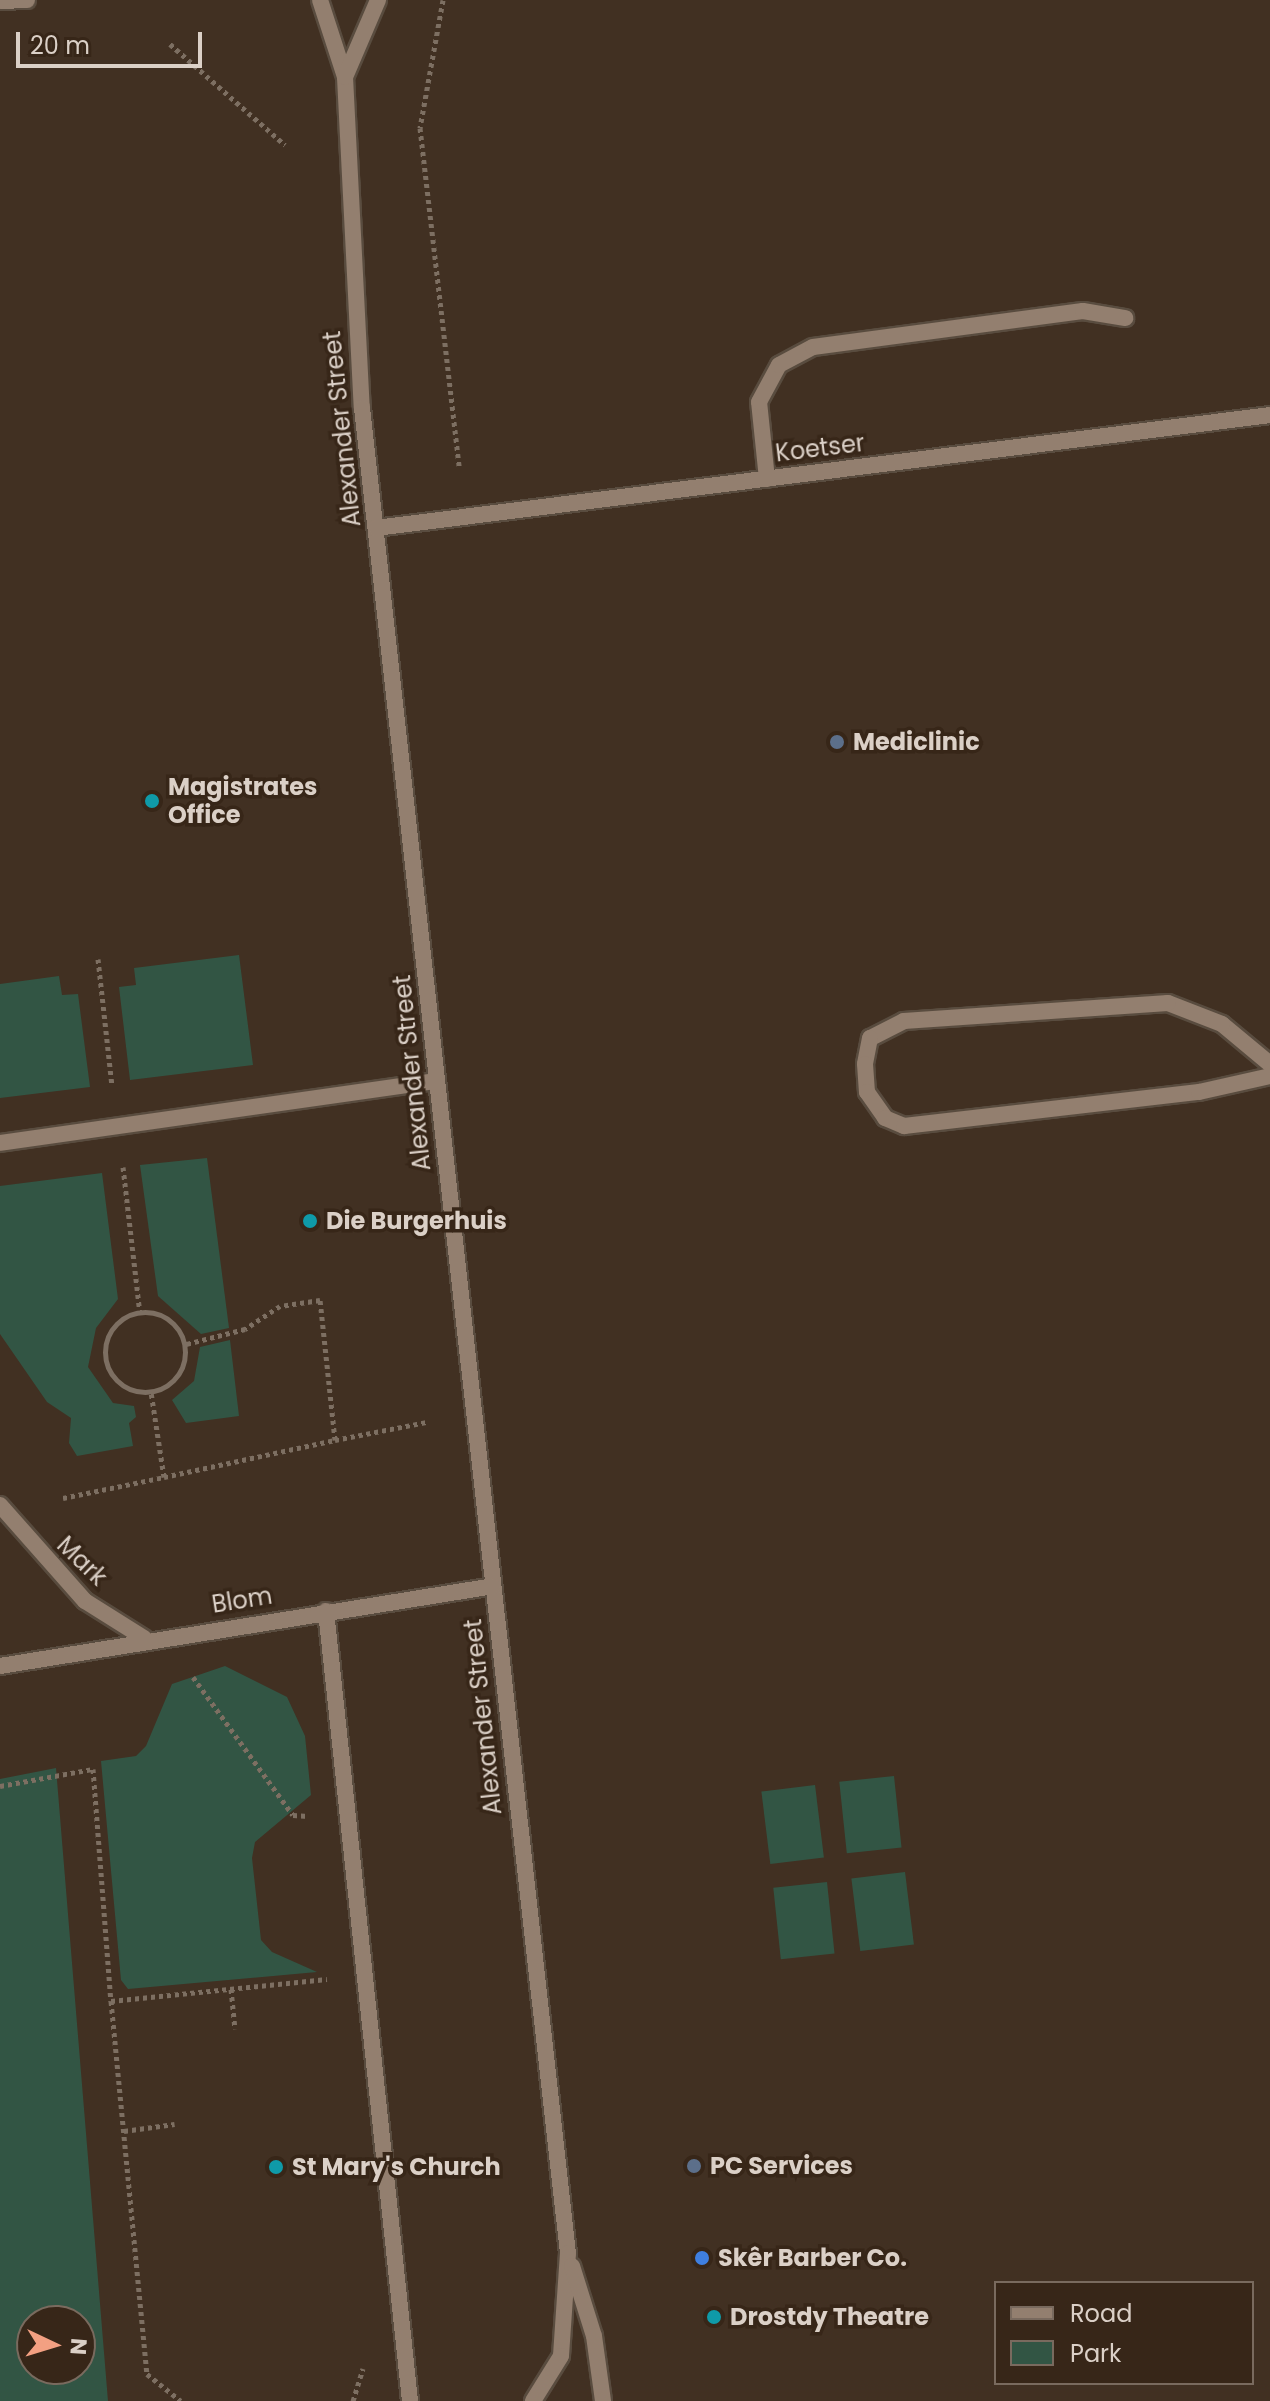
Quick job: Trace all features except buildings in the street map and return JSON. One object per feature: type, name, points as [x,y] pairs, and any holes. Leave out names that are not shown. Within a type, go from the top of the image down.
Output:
[{"type":"street","points":[[0,1],[27,0]]},
{"type":"street","name":"Alexander Street","points":[[320,0],[345,77],[353,287],[376,528],[568,2253],[561,2356],[533,2401]]},
{"type":"street","name":"Alexander Street","points":[[345,77],[378,0]]},
{"type":"street","points":[[767,479],[759,402],[779,365],[813,347],[1083,311],[1125,318]]},
{"type":"street","name":"Koetser","points":[[376,528],[1270,415]]},
{"type":"street","points":[[1270,1064],[1222,1024],[1168,1003],[904,1021],[870,1038],[865,1064],[867,1092],[885,1118],[904,1126],[1199,1092],[1270,1076]]},
{"type":"street","points":[[0,1143],[436,1081]]},
{"type":"street","name":"Mark","points":[[0,1505],[85,1601],[144,1638]]},
{"type":"street","name":"Blom","points":[[0,1666],[144,1638],[493,1586]]},
{"type":"street","points":[[326,1611],[410,2401]]},
{"type":"street","name":"Alexander Street","points":[[568,2253],[594,2336],[603,2401]]},
{"type":"path","points":[[443,0],[420,128],[459,466]]},
{"type":"path","points":[[170,44],[285,145]]},
{"type":"path","points":[[98,959],[113,1094]]},
{"type":"path","points":[[121,1155],[140,1313]]},
{"type":"path","points":[[186,1344],[245,1329],[280,1306],[320,1300],[335,1440]]},
{"type":"path","points":[[140,1313],[173,1323],[186,1344],[180,1373],[151,1392],[118,1382],[104,1349],[123,1319],[140,1313]]},
{"type":"path","points":[[151,1392],[164,1477]]},
{"type":"path","points":[[63,1498],[427,1422]]},
{"type":"path","points":[[189,1672],[293,1815],[312,1816]]},
{"type":"path","points":[[0,1786],[93,1769],[111,2001],[147,2374],[181,2401]]},
{"type":"path","points":[[111,2001],[321,1980]]},
{"type":"path","points":[[231,1989],[235,2029]]},
{"type":"path","points":[[124,2131],[175,2124]]},
{"type":"green space","points":[[239,955],[253,1065],[130,1080],[119,987],[136,985],[134,968]]},
{"type":"green space","points":[[59,976],[62,995],[78,994],[90,1087],[0,1098],[0,984]]},
{"type":"green space","points":[[207,1158],[229,1328],[201,1334],[158,1296],[140,1165]]},
{"type":"green space","points":[[102,1173],[118,1299],[96,1328],[88,1367],[113,1403],[134,1406],[136,1417],[129,1423],[133,1446],[77,1456],[69,1443],[71,1418],[47,1402],[0,1334],[0,1186]]},
{"type":"green space","points":[[230,1340],[239,1416],[186,1423],[172,1400],[194,1381],[200,1347]]},
{"type":"green space","points":[[225,1666],[287,1697],[305,1736],[311,1795],[255,1842],[252,1858],[261,1940],[272,1952],[317,1972],[128,1989],[121,1980],[101,1761],[136,1756],[146,1746],[172,1684]]},
{"type":"green space","points":[[56,1768],[108,2401],[0,2401],[0,1779]]},
{"type":"green space","points":[[894,1776],[902,1848],[847,1853],[839,1782]]},
{"type":"green space","points":[[815,1785],[824,1857],[770,1864],[761,1792]]},
{"type":"green space","points":[[905,1872],[914,1944],[860,1951],[851,1879]]},
{"type":"green space","points":[[827,1882],[835,1954],[781,1959],[773,1888]]},
{"type":"place","name":"Mediclinic","points":[[837,742]]},
{"type":"place","name":"Magistrates Office","points":[[152,801]]},
{"type":"place","name":"Die Burgerhuis","points":[[310,1221]]},
{"type":"place","name":"PC Services","points":[[694,2166]]},
{"type":"place","name":"St Mary's Church","points":[[276,2167]]},
{"type":"place","name":"Skêr Barber Co.","points":[[702,2258]]},
{"type":"place","name":"Drostdy Theatre","points":[[714,2317]]}]
